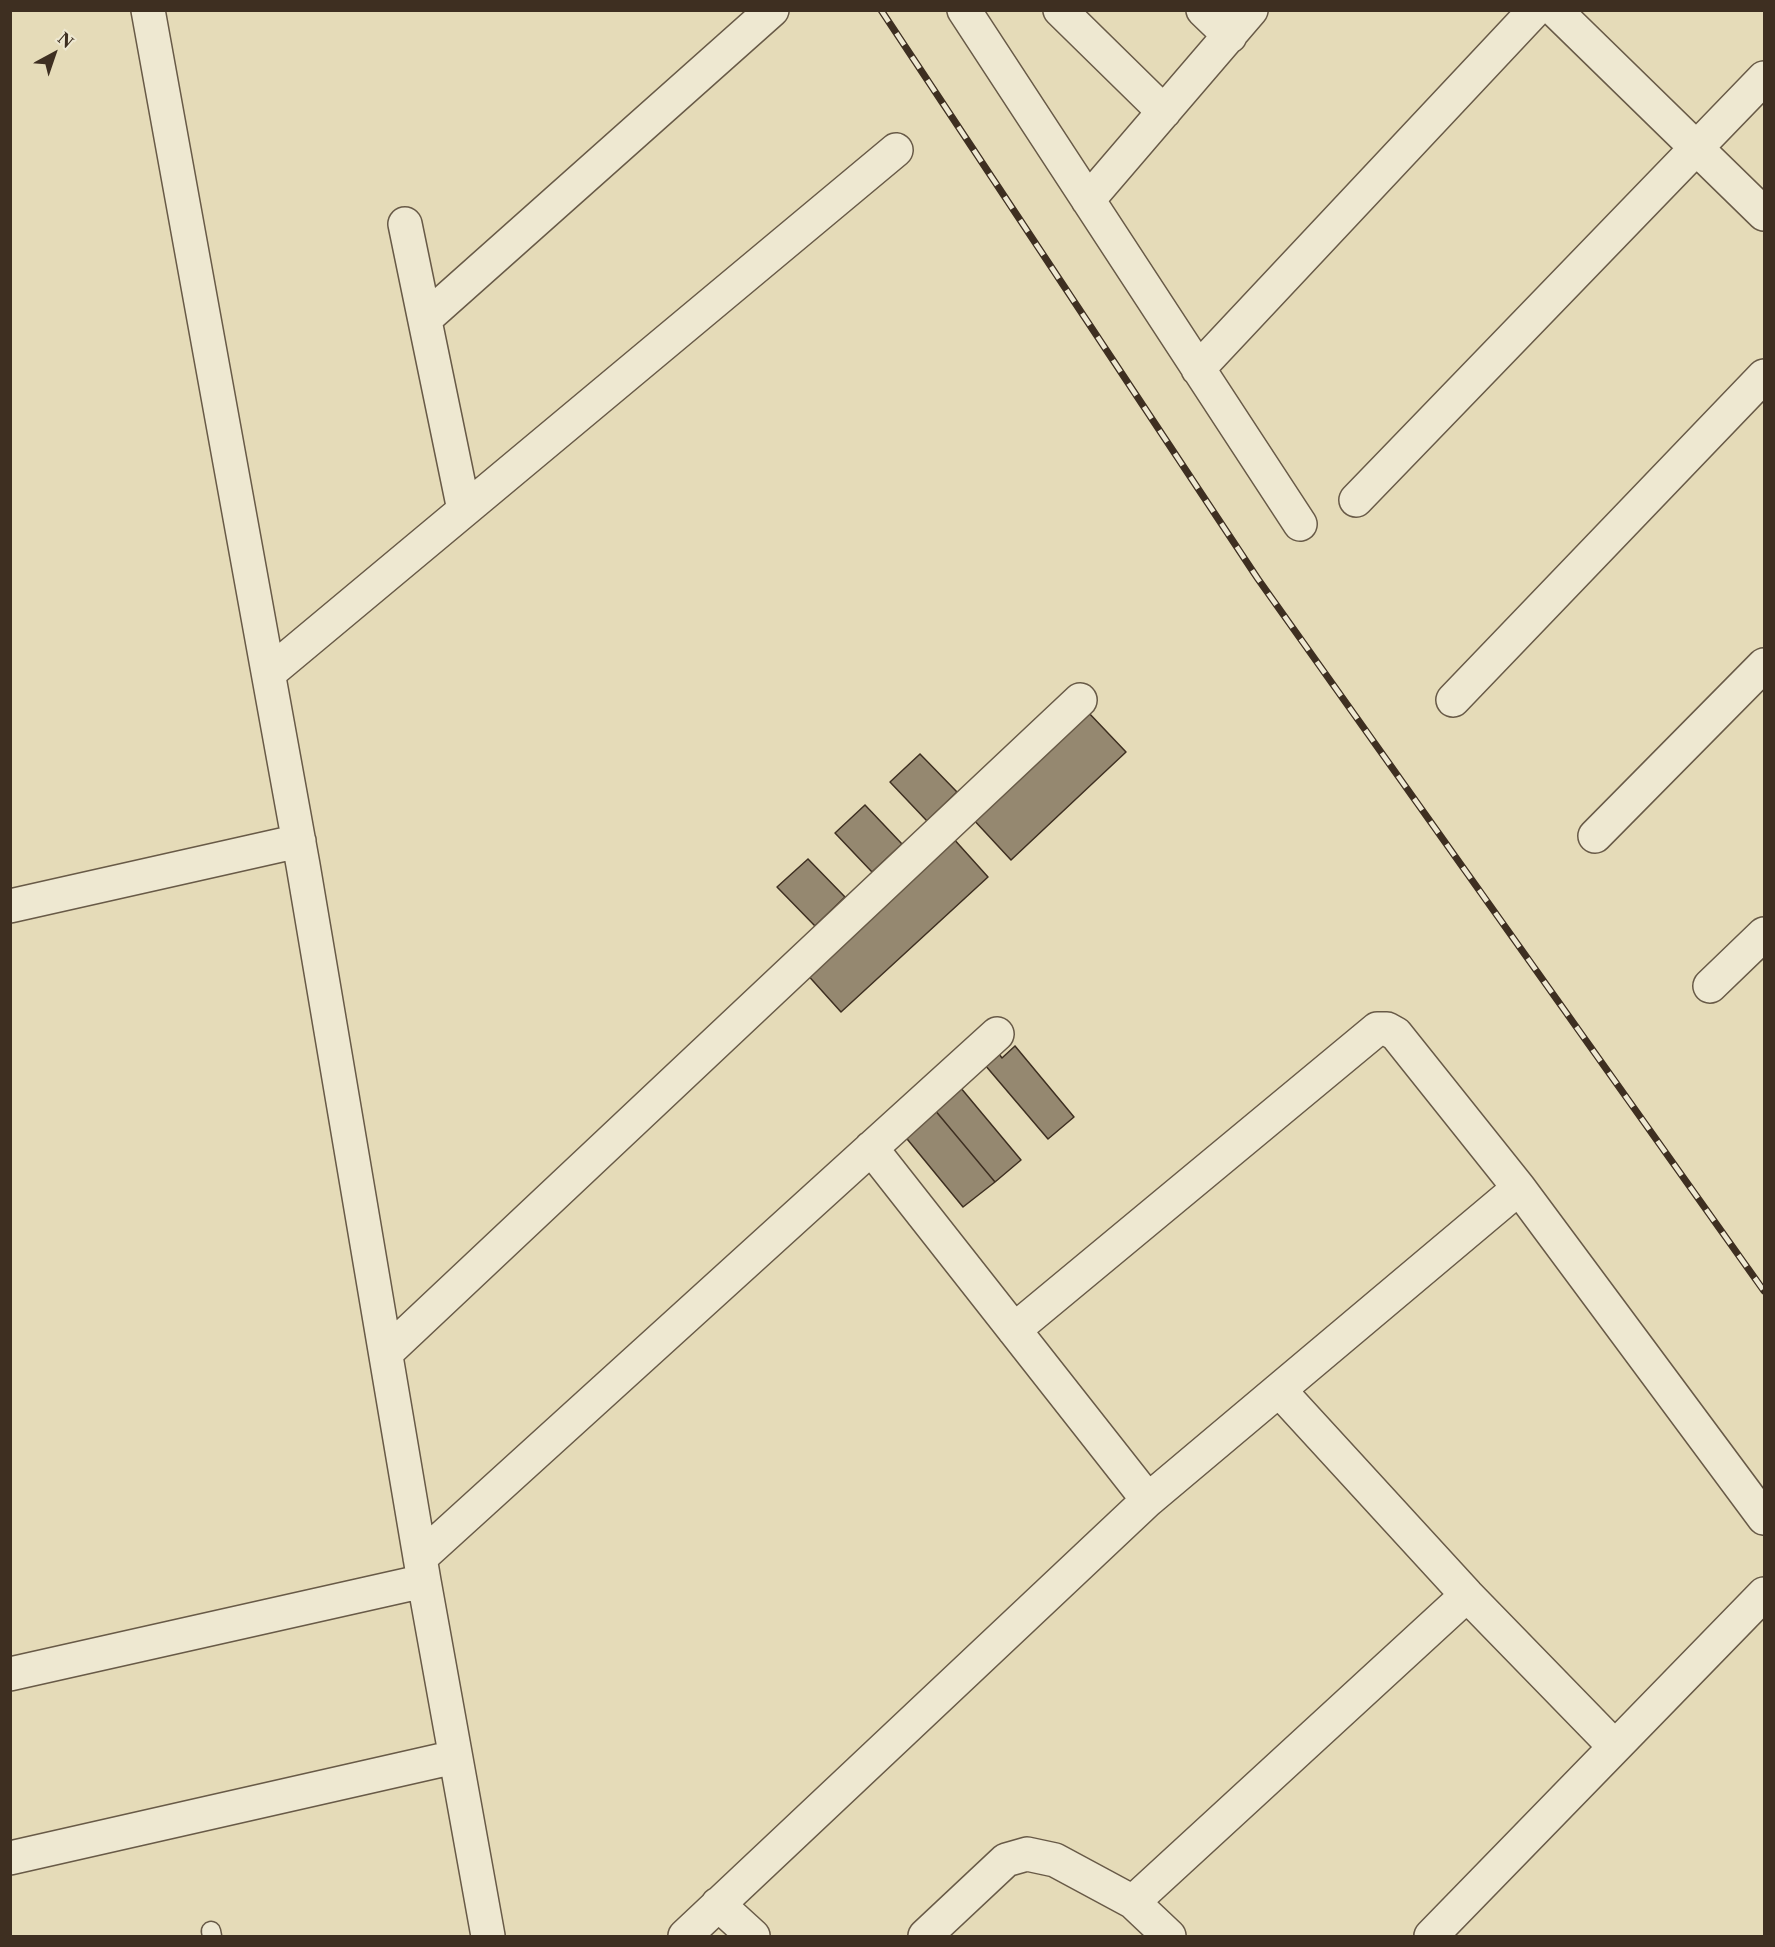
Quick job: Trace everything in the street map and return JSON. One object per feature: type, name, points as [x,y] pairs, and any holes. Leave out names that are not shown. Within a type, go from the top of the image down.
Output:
[{"type":"street","points":[[148,10],[299,841],[422,1570],[488,1936]]},
{"type":"street","points":[[425,319],[772,10]]},
{"type":"street","points":[[964,10],[1300,524]]},
{"type":"street","points":[[1060,10],[1164,112]]},
{"type":"street","points":[[1203,10],[1230,36]]},
{"type":"street","points":[[1088,200],[1251,10]]},
{"type":"street","points":[[1198,369],[1535,10]]},
{"type":"street","points":[[1555,10],[1764,214]]},
{"type":"street","points":[[1356,500],[1764,78]]},
{"type":"street","points":[[269,673],[896,150]]},
{"type":"street","points":[[405,224],[464,510]]},
{"type":"street","points":[[1453,700],[1764,376]]},
{"type":"street","points":[[1595,836],[1764,665]]},
{"type":"street","points":[[386,1353],[1080,700]]},
{"type":"street","points":[[10,906],[299,841]]},
{"type":"street","points":[[1710,986],[1764,934]]},
{"type":"street","points":[[1014,1330],[1377,1029],[1387,1029],[1396,1034],[1519,1188],[1764,1518]]},
{"type":"street","points":[[10,1674],[422,1570],[872,1148],[997,1034]]},
{"type":"street","points":[[872,1148],[1148,1500]]},
{"type":"street","points":[[685,1936],[1148,1500],[1519,1188]]},
{"type":"street","points":[[1279,1390],[1467,1595],[1615,1747]]},
{"type":"street","points":[[1431,1936],[1764,1594]]},
{"type":"street","points":[[1133,1902],[1467,1595]]},
{"type":"street","points":[[10,1858],[455,1757]]},
{"type":"street","points":[[925,1936],[1006,1860],[1027,1854],[1055,1860],[1133,1902],[1169,1936]]},
{"type":"street","points":[[718,1904],[753,1936]]},
{"type":"building","points":[[1087,711],[1126,752],[1011,860],[972,818]]},
{"type":"building","points":[[920,754],[957,792],[927,821],[890,782]]},
{"type":"building","points":[[865,805],[902,844],[872,872],[835,833]]},
{"type":"building","points":[[952,837],[988,877],[841,1012],[805,972]]},
{"type":"building","points":[[808,859],[845,897],[815,926],[777,887]]},
{"type":"building","points":[[1015,1046],[1074,1117],[1048,1139],[985,1065],[999,1054],[1002,1058]]},
{"type":"building","points":[[960,1087],[1021,1160],[995,1182],[934,1109]]},
{"type":"building","points":[[934,1109],[995,1182],[963,1207],[903,1134]]},
{"type":"railway","points":[[881,10],[1258,579],[1764,1291]]}]
